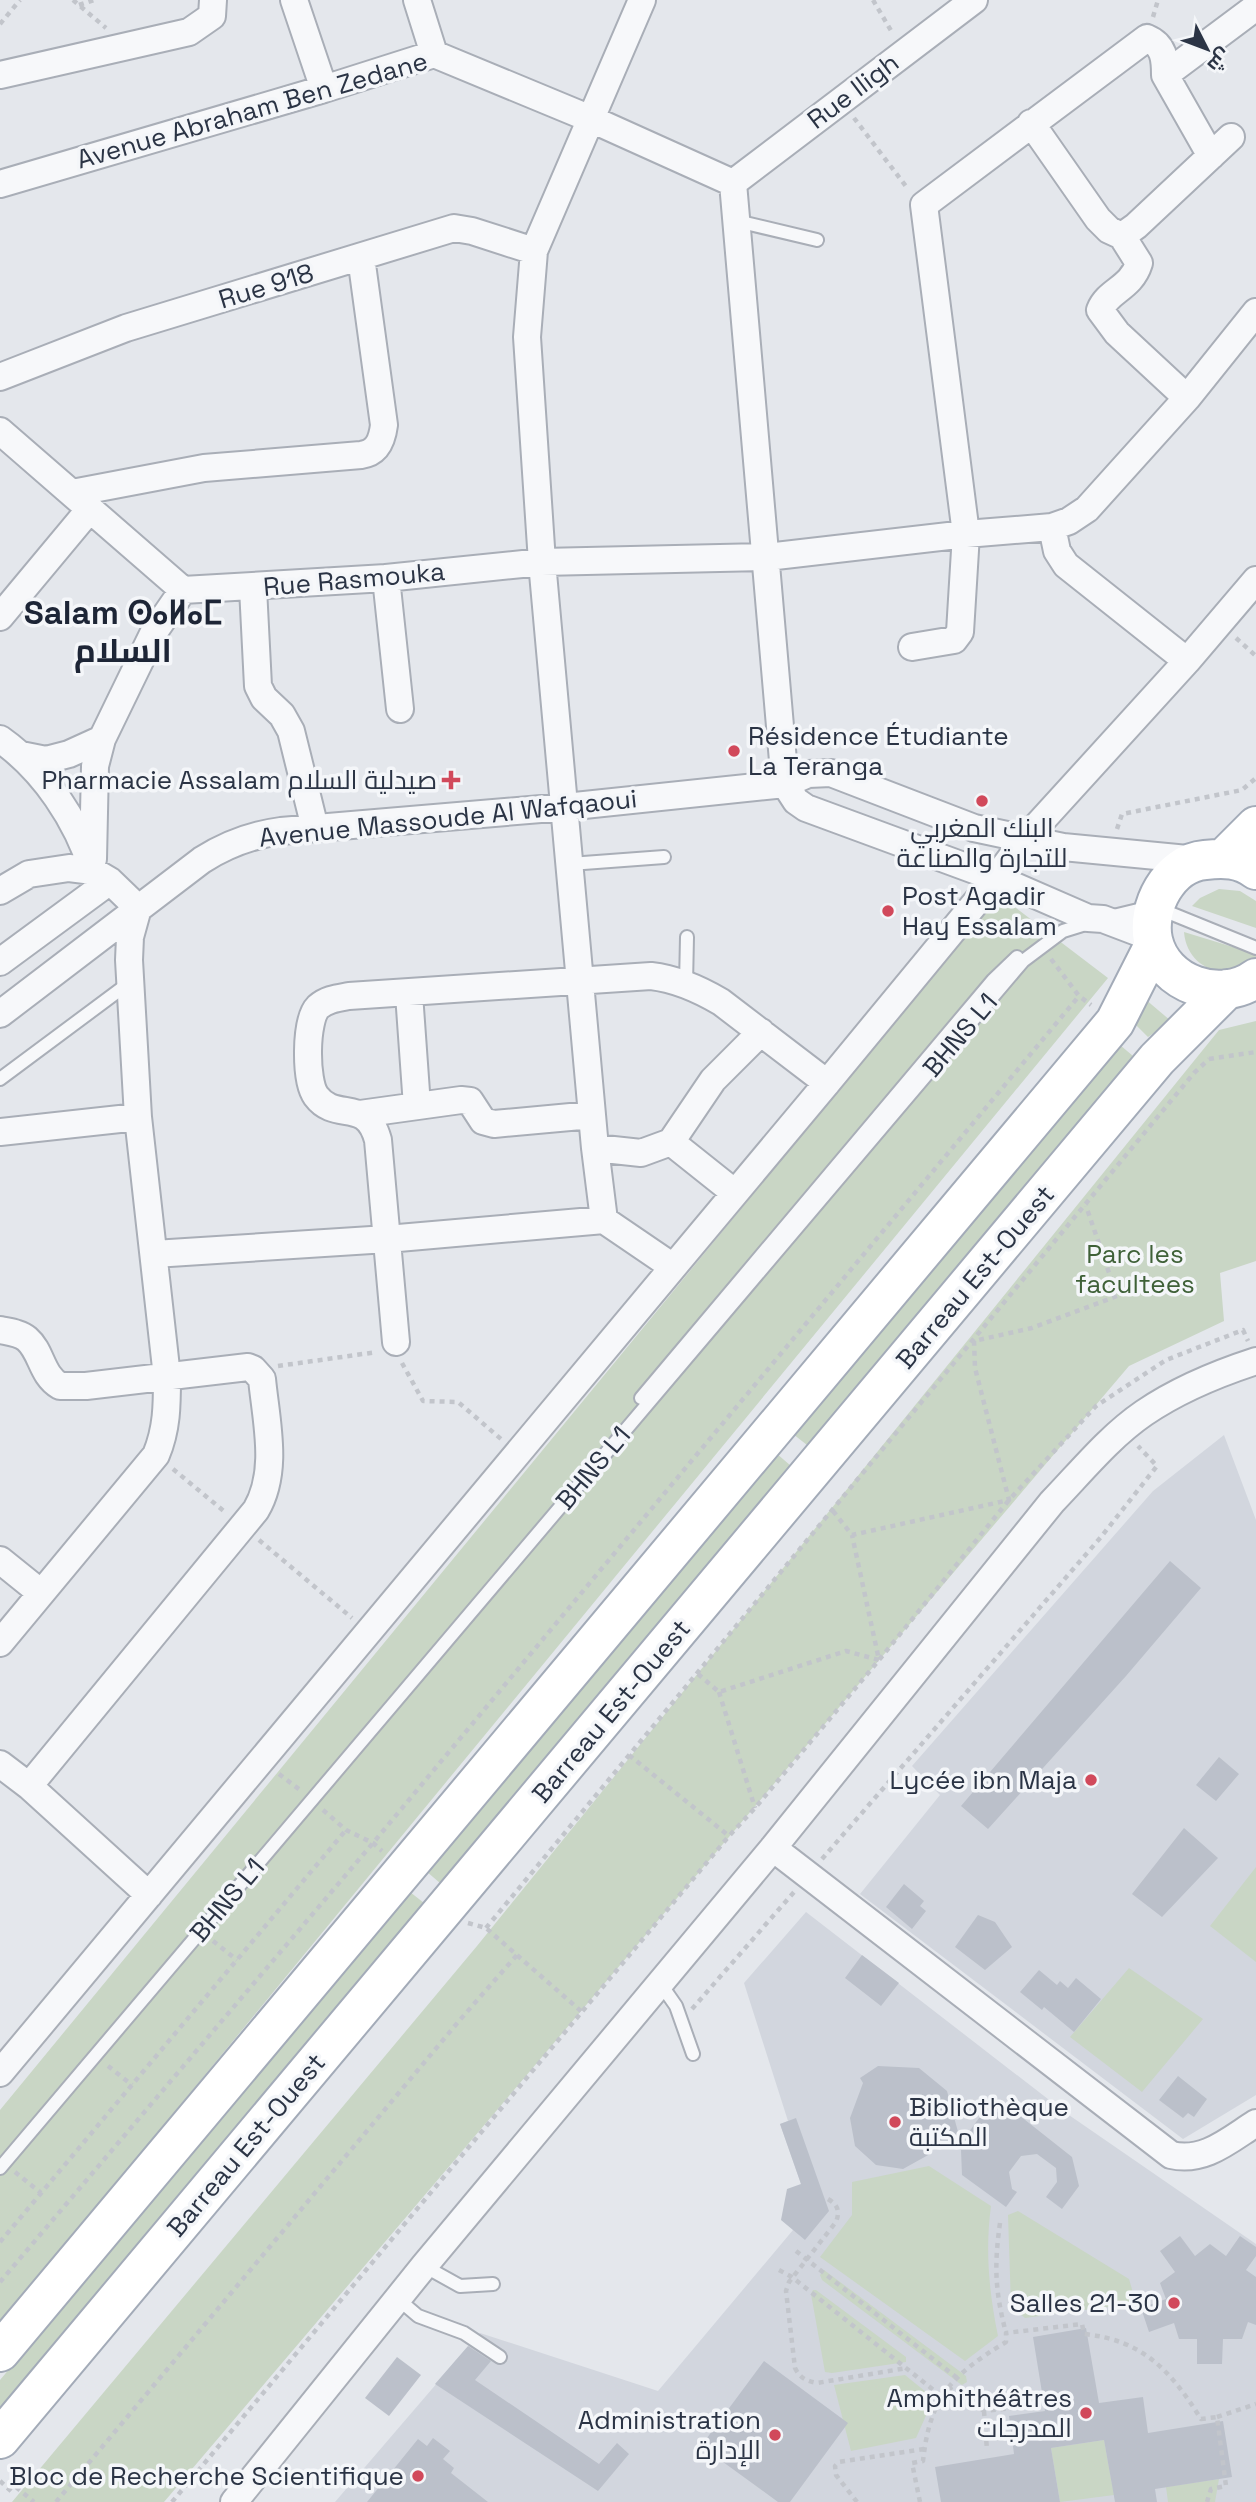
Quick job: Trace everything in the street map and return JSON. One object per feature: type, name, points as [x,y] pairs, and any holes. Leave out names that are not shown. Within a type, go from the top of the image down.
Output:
[{"type":"main road","points":[[0,2352],[1115,1022],[1154,924],[1166,882],[1181,869],[1226,863],[1256,825]]},
{"type":"main road","points":[[1154,924],[1164,963],[1178,978],[1212,991],[1242,984]]},
{"type":"main road","name":"Barreau Est-Ouest","points":[[0,2439],[1157,1059],[1242,984]]},
{"type":"street","points":[[0,75],[190,32],[212,16],[213,0]]},
{"type":"street","points":[[294,0],[324,89]]},
{"type":"street","points":[[417,0],[433,54]]},
{"type":"street","points":[[604,1220],[595,1147],[542,562],[527,337],[534,251],[642,0]]},
{"type":"street","name":"Rue Iligh","points":[[733,183],[974,0]]},
{"type":"street","points":[[1165,75],[1256,7]]},
{"type":"street","points":[[912,647],[954,640],[960,632],[966,534],[924,205],[1147,38],[1161,48],[1165,60],[1165,75],[1211,156]]},
{"type":"street","name":"Avenue Abraham Ben Zedane","points":[[0,184],[324,89],[433,54],[591,118],[733,183]]},
{"type":"street","points":[[1031,123],[1098,219],[1109,230],[1122,236],[1139,264],[1136,275],[1109,297],[1100,310],[1117,333],[1187,398]]},
{"type":"street","points":[[1122,236],[1231,137]]},
{"type":"street","points":[[733,183],[785,784],[796,801],[806,808],[996,878],[1095,918],[1154,924]]},
{"type":"street","name":"Rue 918","points":[[0,377],[126,328],[454,228],[534,251]]},
{"type":"street","points":[[0,617],[81,501],[204,468],[361,455],[374,450],[383,435],[384,425],[361,257]]},
{"type":"street","points":[[1187,661],[1066,565],[1057,551],[1052,527],[1069,521],[1087,509],[1254,320]]},
{"type":"street","points":[[0,431],[183,590],[154,632],[102,739],[95,766],[101,876]]},
{"type":"street","name":"Rue Rasmouka","points":[[183,590],[253,588],[386,578],[542,562],[767,557],[1052,527]]},
{"type":"street","points":[[386,578],[400,709]]},
{"type":"street","points":[[0,2073],[827,1083],[996,878],[1024,839],[1187,661],[1256,580]]},
{"type":"street","points":[[253,588],[258,686],[264,698],[282,715],[290,731],[315,828]]},
{"type":"street","points":[[0,739],[21,755],[53,793],[72,821],[101,876],[138,908],[130,937],[138,1117],[167,1377],[164,1436],[156,1455],[0,1643]]},
{"type":"street","points":[[21,755],[46,760],[69,754],[102,739]]},
{"type":"street","name":"Avenue Massoude Al Wafqaoui","points":[[0,1014],[202,860],[232,843],[264,833],[565,807],[785,784],[808,775],[831,773],[974,828],[1063,847],[1226,863]]},
{"type":"street","points":[[3,885],[29,874],[69,868],[101,876]]},
{"type":"street","points":[[0,962],[101,876]]},
{"type":"street","points":[[592,1115],[494,1124],[483,1121],[470,1101],[360,1114],[332,1108],[315,1095],[310,1084],[308,1045],[313,1013],[330,999],[651,976],[667,978],[686,984],[721,1002],[827,1083]]},
{"type":"street","points":[[409,994],[417,1106]]},
{"type":"street","points":[[595,1147],[641,1153],[671,1142],[713,1080],[761,1032]]},
{"type":"street","points":[[360,1114],[374,1126],[378,1140],[394,1345]]},
{"type":"street","points":[[0,1132],[138,1117]]},
{"type":"street","points":[[671,1142],[735,1193]]},
{"type":"street","points":[[154,1254],[387,1239],[604,1220],[673,1266]]},
{"type":"street","points":[[0,1330],[25,1337],[31,1343],[46,1373],[60,1386],[86,1386],[248,1367],[253,1369],[262,1379],[270,1466],[269,1482],[256,1510],[29,1786]]},
{"type":"street","points":[[234,2502],[424,2266],[773,1847],[1052,1502],[1100,1451],[1142,1414],[1180,1390],[1212,1375],[1256,1361]]},
{"type":"street","points":[[0,1560],[41,1593]]},
{"type":"street","points":[[0,1764],[29,1786],[149,1895]]},
{"type":"street","points":[[773,1847],[1171,2155],[1184,2158],[1208,2153],[1256,2123]]},
{"type":"lane","points":[[737,221],[817,240]]},
{"type":"lane","points":[[570,864],[664,857]]},
{"type":"lane","points":[[1154,924],[1165,912],[1256,948]]},
{"type":"lane","name":"BHNS L1","points":[[0,2158],[1000,987],[1023,961],[1044,944],[1063,931],[1095,918]]},
{"type":"lane","name":"BHNS L1","points":[[0,2168],[993,981],[1016,957],[1056,927],[1095,918]]},
{"type":"lane","points":[[1154,924],[1256,942]]},
{"type":"lane","points":[[686,984],[687,937]]},
{"type":"lane","points":[[0,1079],[130,983]]},
{"type":"lane","points":[[660,1983],[676,2006],[693,2054]]},
{"type":"lane","points":[[424,2266],[460,2286],[492,2284]]},
{"type":"lane","points":[[398,2299],[418,2316],[464,2333],[500,2357]]},
{"type":"path","points":[[0,24],[20,0]]},
{"type":"path","points":[[72,0],[128,46]]},
{"type":"path","points":[[79,5],[94,0]]},
{"type":"path","points":[[873,0],[905,52]]},
{"type":"path","points":[[841,101],[905,186],[924,205]]},
{"type":"path","points":[[1111,853],[1122,814],[1242,790],[1256,778]]},
{"type":"path","points":[[1044,944],[1079,996],[1115,1022]]},
{"type":"path","points":[[0,2282],[373,1843],[1079,996]]},
{"type":"path","points":[[1197,1062],[1256,1052]]},
{"type":"path","points":[[582,2012],[486,1928],[1194,1073],[1209,1059]]},
{"type":"path","points":[[974,1341],[1032,1328],[1117,1296],[1086,1205]]},
{"type":"path","points":[[172,2502],[879,1660],[1009,1500],[1096,1406],[1166,1360],[1243,1330]]},
{"type":"path","points":[[974,1341],[975,1368],[1009,1500]]},
{"type":"path","points":[[253,1369],[394,1345],[424,1401],[458,1402],[518,1453]]},
{"type":"path","points":[[819,1863],[1101,1537],[1157,1466],[1123,1430]]},
{"type":"path","points":[[852,1535],[1009,1500]]},
{"type":"path","points":[[833,1511],[852,1535],[879,1660]]},
{"type":"path","points":[[719,1692],[846,1651],[879,1660]]},
{"type":"path","points":[[698,1674],[719,1692],[755,1808]]},
{"type":"path","points":[[629,1755],[729,1836]]},
{"type":"path","points":[[262,1760],[346,1830],[373,1843],[404,1870]]},
{"type":"path","points":[[0,2242],[346,1830]]},
{"type":"path","points":[[680,2016],[691,2011],[797,1888]]},
{"type":"path","points":[[209,1938],[237,1960]]},
{"type":"path","points":[[56,2502],[458,2021],[517,1955]]},
{"type":"path","points":[[104,2063],[132,2085]]},
{"type":"path","points":[[14,2171],[41,2193]]},
{"type":"path","points":[[828,2199],[836,2204],[839,2213],[836,2221],[792,2277],[786,2291],[795,2368],[808,2382],[817,2384],[907,2368]]},
{"type":"path","points":[[920,2502],[912,2463],[923,2461],[934,2408],[956,2377],[1006,2342],[997,2297],[995,2260],[1000,2223]]},
{"type":"path","points":[[796,2251],[956,2377]]},
{"type":"path","points":[[779,2270],[792,2277],[941,2396]]},
{"type":"path","points":[[1006,2333],[1082,2324],[1084,2334],[1115,2340],[1147,2355],[1166,2371],[1184,2392],[1201,2419],[1217,2417],[1256,2404]]},
{"type":"path","points":[[948,2387],[984,2411],[1012,2408]]},
{"type":"path","points":[[984,2411],[987,2449]]},
{"type":"path","points":[[1207,2502],[1211,2489],[1226,2486],[1217,2417]]},
{"type":"path","points":[[857,2502],[836,2475],[835,2466],[839,2462],[924,2449]]},
{"type":"path","points":[[0,2481],[34,2502]]},
{"type":"shaded area","name":"Lycée ibn Maja","points":[[1224,1435],[1256,1520],[1256,2095],[1183,2139],[860,1894],[940,1795],[912,1766],[1153,1491]]},
{"type":"shaded area","points":[[806,1912],[1066,2113],[1256,2244],[1256,2502],[335,2502],[480,2333],[658,2391],[793,2230],[801,2184],[780,2124],[788,2121],[744,1983]]},
{"type":"green space","points":[[1219,889],[1240,891],[1256,901],[1256,928],[1192,906],[1200,898]]},
{"type":"green space","points":[[999,895],[1108,978],[0,2324],[0,2110]]},
{"type":"green space","points":[[1184,932],[1256,954],[1256,958],[1234,970],[1211,969],[1193,956]]},
{"type":"green space","points":[[1145,999],[1171,1021],[1148,1037],[1136,1025]]},
{"type":"green space","name":"Parc les facultees","points":[[1256,1021],[1256,1261],[1220,1273],[1224,1321],[1129,1366],[164,2502],[12,2502],[477,1946],[1219,1030]]},
{"type":"green space","points":[[1120,1045],[1133,1056],[807,1445],[793,1434]]},
{"type":"green space","points":[[776,1453],[791,1466],[440,1883],[426,1871]]},
{"type":"green space","points":[[1256,1867],[1256,1962],[1210,1926]]},
{"type":"green space","points":[[410,1892],[424,1903],[0,2408],[0,2380]]},
{"type":"green space","points":[[1129,1968],[1203,2019],[1142,2092],[1070,2037]]},
{"type":"green space","points":[[929,2166],[991,2206],[989,2271],[998,2336],[965,2361],[820,2257],[852,2215],[852,2182]]},
{"type":"green space","points":[[1018,2211],[1129,2279],[1136,2303],[1025,2318],[1011,2306],[1008,2215]]},
{"type":"green space","points":[[824,2270],[966,2376],[967,2382],[962,2385],[959,2383],[822,2280],[820,2275]]},
{"type":"green space","points":[[813,2290],[906,2357],[906,2362],[825,2372],[811,2294]]},
{"type":"green space","points":[[905,2375],[931,2396],[929,2409],[916,2438],[851,2451],[834,2385]]},
{"type":"green space","points":[[1104,2440],[1114,2495],[1060,2502],[1051,2448]]},
{"type":"green space","points":[[1219,2479],[1215,2502],[1168,2502],[1166,2487]]},
{"type":"building","points":[[1170,1561],[1201,1588],[988,1829],[961,1806]]},
{"type":"building","points":[[1219,1757],[1239,1774],[1216,1801],[1196,1785]]},
{"type":"building","points":[[1184,1828],[1218,1858],[1162,1917],[1132,1894]]},
{"type":"building","points":[[904,1884],[924,1901],[920,1906],[926,1911],[912,1929],[886,1907]]},
{"type":"building","points":[[978,1915],[995,1922],[1012,1947],[985,1970],[955,1947]]},
{"type":"building","points":[[862,1955],[899,1983],[881,2006],[845,1978]]},
{"type":"building","points":[[1039,1970],[1057,1985],[1060,1981],[1068,1988],[1076,1978],[1101,1999],[1074,2032],[1044,2007],[1042,2010],[1020,1992]]},
{"type":"building","points":[[878,2066],[919,2068],[947,2091],[961,2143],[979,2118],[1010,2108],[1072,2157],[1079,2186],[1062,2209],[1046,2197],[1057,2182],[1056,2168],[1037,2154],[1021,2156],[1009,2172],[1012,2189],[1017,2192],[1006,2207],[962,2175],[961,2150],[936,2140],[930,2154],[903,2169],[876,2165],[855,2146],[850,2118],[863,2083],[860,2078]]},
{"type":"building","points":[[1178,2076],[1207,2099],[1194,2117],[1188,2113],[1183,2118],[1159,2100]]},
{"type":"building","points":[[796,2118],[829,2211],[805,2240],[781,2220],[787,2189],[801,2184],[780,2124]]},
{"type":"building","name":"Salles 21-30","points":[[1180,2236],[1195,2256],[1210,2244],[1226,2256],[1240,2236],[1256,2247],[1256,2256],[1246,2270],[1256,2277],[1256,2325],[1248,2322],[1242,2339],[1223,2339],[1222,2364],[1197,2364],[1197,2339],[1179,2339],[1174,2323],[1149,2332],[1141,2308],[1166,2299],[1160,2283],[1175,2272],[1160,2251]]},
{"type":"building","name":"Amphithéâtres المدرجات","points":[[1086,2328],[1099,2403],[1143,2397],[1148,2433],[1223,2421],[1232,2477],[1155,2489],[1157,2502],[1115,2502],[1104,2440],[1051,2448],[1060,2502],[941,2502],[935,2467],[1014,2454],[1009,2416],[1045,2411],[1033,2337]]},
{"type":"building","points":[[468,2346],[491,2361],[475,2380],[599,2464],[617,2443],[629,2454],[598,2491],[435,2384]]},
{"type":"building","points":[[397,2357],[421,2375],[389,2416],[365,2398]]},
{"type":"building","name":"Administration الإدارة","points":[[764,2361],[848,2423],[790,2502],[778,2502],[701,2446]]},
{"type":"building","name":"Bloc de Recherche Scientifique","points":[[433,2438],[450,2451],[443,2459],[454,2468],[451,2473],[488,2502],[367,2502],[418,2439],[427,2446]]},
{"type":"place","name":"Résidence Étudiante La Teranga","points":[[734,751]]},
{"type":"place","name":"Pharmacie Assalam صيدلية السلام","points":[[451,780]]},
{"type":"place","name":"البنك المغربي للتجارة والصناعة","points":[[982,801]]},
{"type":"place","name":"Post Agadir Hay Essalam","points":[[888,911]]},
{"type":"place","name":"Lycée ibn Maja","points":[[1091,1780]]},
{"type":"place","name":"Bibliothèque المكتبة","points":[[895,2122]]},
{"type":"place","name":"Salles 21-30","points":[[1174,2303]]},
{"type":"place","name":"Amphithéâtres المدرجات","points":[[1086,2413]]},
{"type":"place","name":"Administration الإدارة","points":[[775,2435]]},
{"type":"place","name":"Bloc de Recherche Scientifique","points":[[418,2476]]},
{"type":"district","name":"Salam ⵙⴰⵍⴰⵎ السلام","points":[[123,632]]}]
